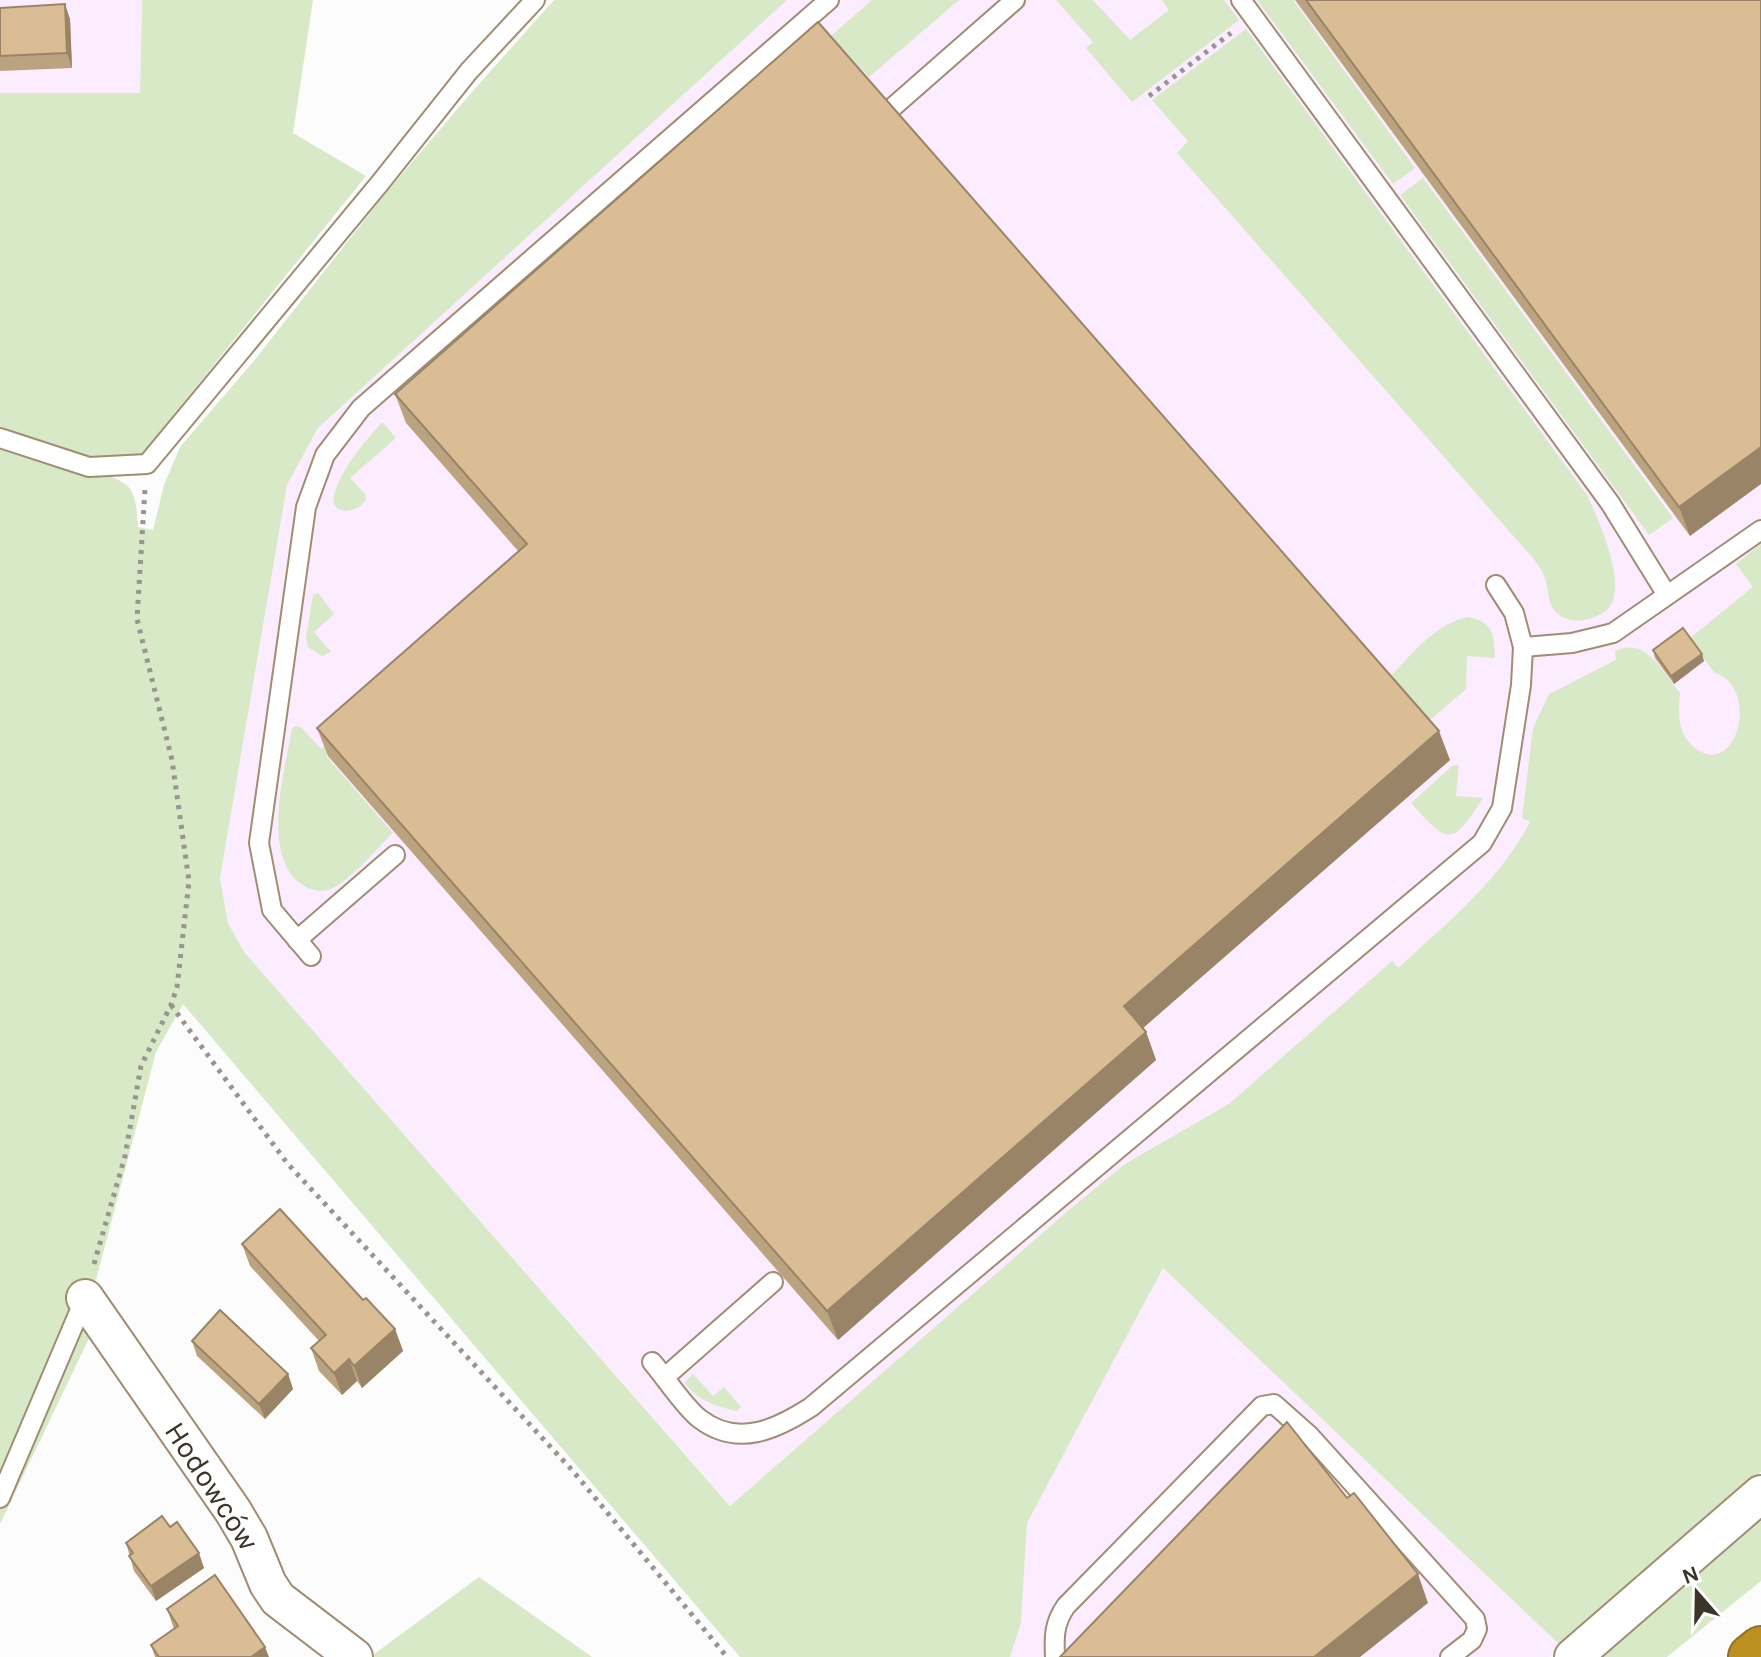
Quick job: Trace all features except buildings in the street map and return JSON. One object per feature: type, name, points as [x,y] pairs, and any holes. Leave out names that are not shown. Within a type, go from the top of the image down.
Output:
[{"type":"highway","points":[[1751,1657],[1761,1649]]},
{"type":"street","name":"Hodowców","points":[[85,1298],[233,1511],[278,1599],[354,1657]]},
{"type":"street","points":[[1573,1657],[1761,1494]]},
{"type":"lane","points":[[0,438],[89,467],[147,464],[469,71],[535,0]]},
{"type":"lane","points":[[311,956],[272,910],[259,843],[306,507],[325,455],[361,408],[829,0]]},
{"type":"lane","points":[[893,107],[1015,0]]},
{"type":"lane","points":[[1241,0],[1610,503],[1667,595]]},
{"type":"lane","points":[[1523,647],[1572,643],[1613,633],[1761,530]]},
{"type":"lane","points":[[652,1362],[700,1419],[724,1431],[754,1434],[782,1425],[811,1407],[1482,843],[1502,808],[1521,685],[1523,647],[1514,613],[1496,585]]},
{"type":"lane","points":[[297,940],[395,855]]},
{"type":"lane","points":[[665,1377],[773,1282]]},
{"type":"lane","points":[[0,1498],[85,1298]]},
{"type":"lane","points":[[1055,1657],[1057,1619],[1066,1606],[1262,1406],[1274,1404],[1310,1436],[1475,1619],[1477,1629],[1472,1640],[1450,1657]]},
{"type":"path","points":[[1149,96],[1253,17]]},
{"type":"path","points":[[85,1298],[125,1156],[141,1066],[177,987],[189,881],[172,760],[137,619],[147,464]]},
{"type":"path","points":[[171,1005],[287,1163],[572,1470],[727,1657]]},
{"type":"shaded area","points":[[0,0],[142,0],[140,93],[0,93]]},
{"type":"shaded area","points":[[787,0],[1761,0],[1761,972],[1593,809],[788,1571],[244,952],[228,923],[220,878],[287,485],[318,428]]},
{"type":"shaded area","points":[[1163,1268],[1561,1646],[1549,1657],[1010,1657],[1021,1623],[1027,1523]]},
{"type":"green space","points":[[142,0],[313,0],[293,133],[366,176],[141,455],[91,467],[128,486],[135,500],[138,527],[153,530],[164,485],[180,447],[253,362],[385,194],[554,0],[787,0],[318,428],[287,485],[220,878],[228,923],[244,952],[730,1506],[1125,1164],[1229,1104],[1392,961],[1398,968],[1453,918],[1488,882],[1530,822],[1522,818],[1533,728],[1549,694],[1616,660],[1615,651],[1637,648],[1653,659],[1680,693],[1680,724],[1690,743],[1710,755],[1723,751],[1732,742],[1738,727],[1740,711],[1737,695],[1728,681],[1714,672],[1689,639],[1753,587],[1736,564],[1761,544],[1761,1472],[1561,1646],[1163,1268],[1027,1523],[1021,1623],[1010,1657],[740,1657],[183,1004],[156,1052],[92,1295],[95,1326],[0,1524],[0,93],[140,93]]},
{"type":"green space","points":[[872,0],[959,0],[869,77],[831,36]]},
{"type":"green space","points":[[1056,0],[1093,0],[1130,40],[1169,10],[1162,0],[1224,0],[1239,20],[1132,102],[1086,48],[1093,42]]},
{"type":"green space","points":[[1257,0],[1293,0],[1415,168],[1393,184]]},
{"type":"green space","points":[[1246,29],[1587,495],[1613,564],[1615,579],[1612,603],[1601,614],[1578,621],[1557,613],[1550,601],[1544,575],[1532,557],[1177,153],[1188,141],[1152,100]]},
{"type":"green space","points":[[1423,178],[1673,518],[1649,535],[1400,195]]},
{"type":"green space","points":[[382,422],[396,438],[350,478],[365,494],[366,500],[349,511],[338,509],[335,492],[344,473]]},
{"type":"green space","points":[[522,573],[528,580],[326,756],[393,833],[336,886],[322,891],[304,886],[290,873],[282,856],[279,835],[278,813],[292,728],[302,728],[321,749]]},
{"type":"green space","points":[[318,593],[334,614],[314,632],[331,652],[322,656],[308,647],[306,638],[313,595]]},
{"type":"green space","points":[[1469,617],[1483,623],[1491,631],[1495,658],[1467,656],[1466,689],[1423,726],[1385,682],[1434,634],[1457,620]]},
{"type":"green space","points":[[1459,765],[1456,796],[1483,798],[1464,825],[1449,835],[1434,827],[1411,803],[1452,766]]},
{"type":"green space","points":[[693,1374],[713,1396],[724,1387],[741,1407],[737,1411],[697,1395],[685,1382]]},
{"type":"green space","points":[[1761,1516],[1761,1581],[1667,1657],[1597,1657]]},
{"type":"green space","points":[[479,1577],[592,1657],[370,1657]]}]
